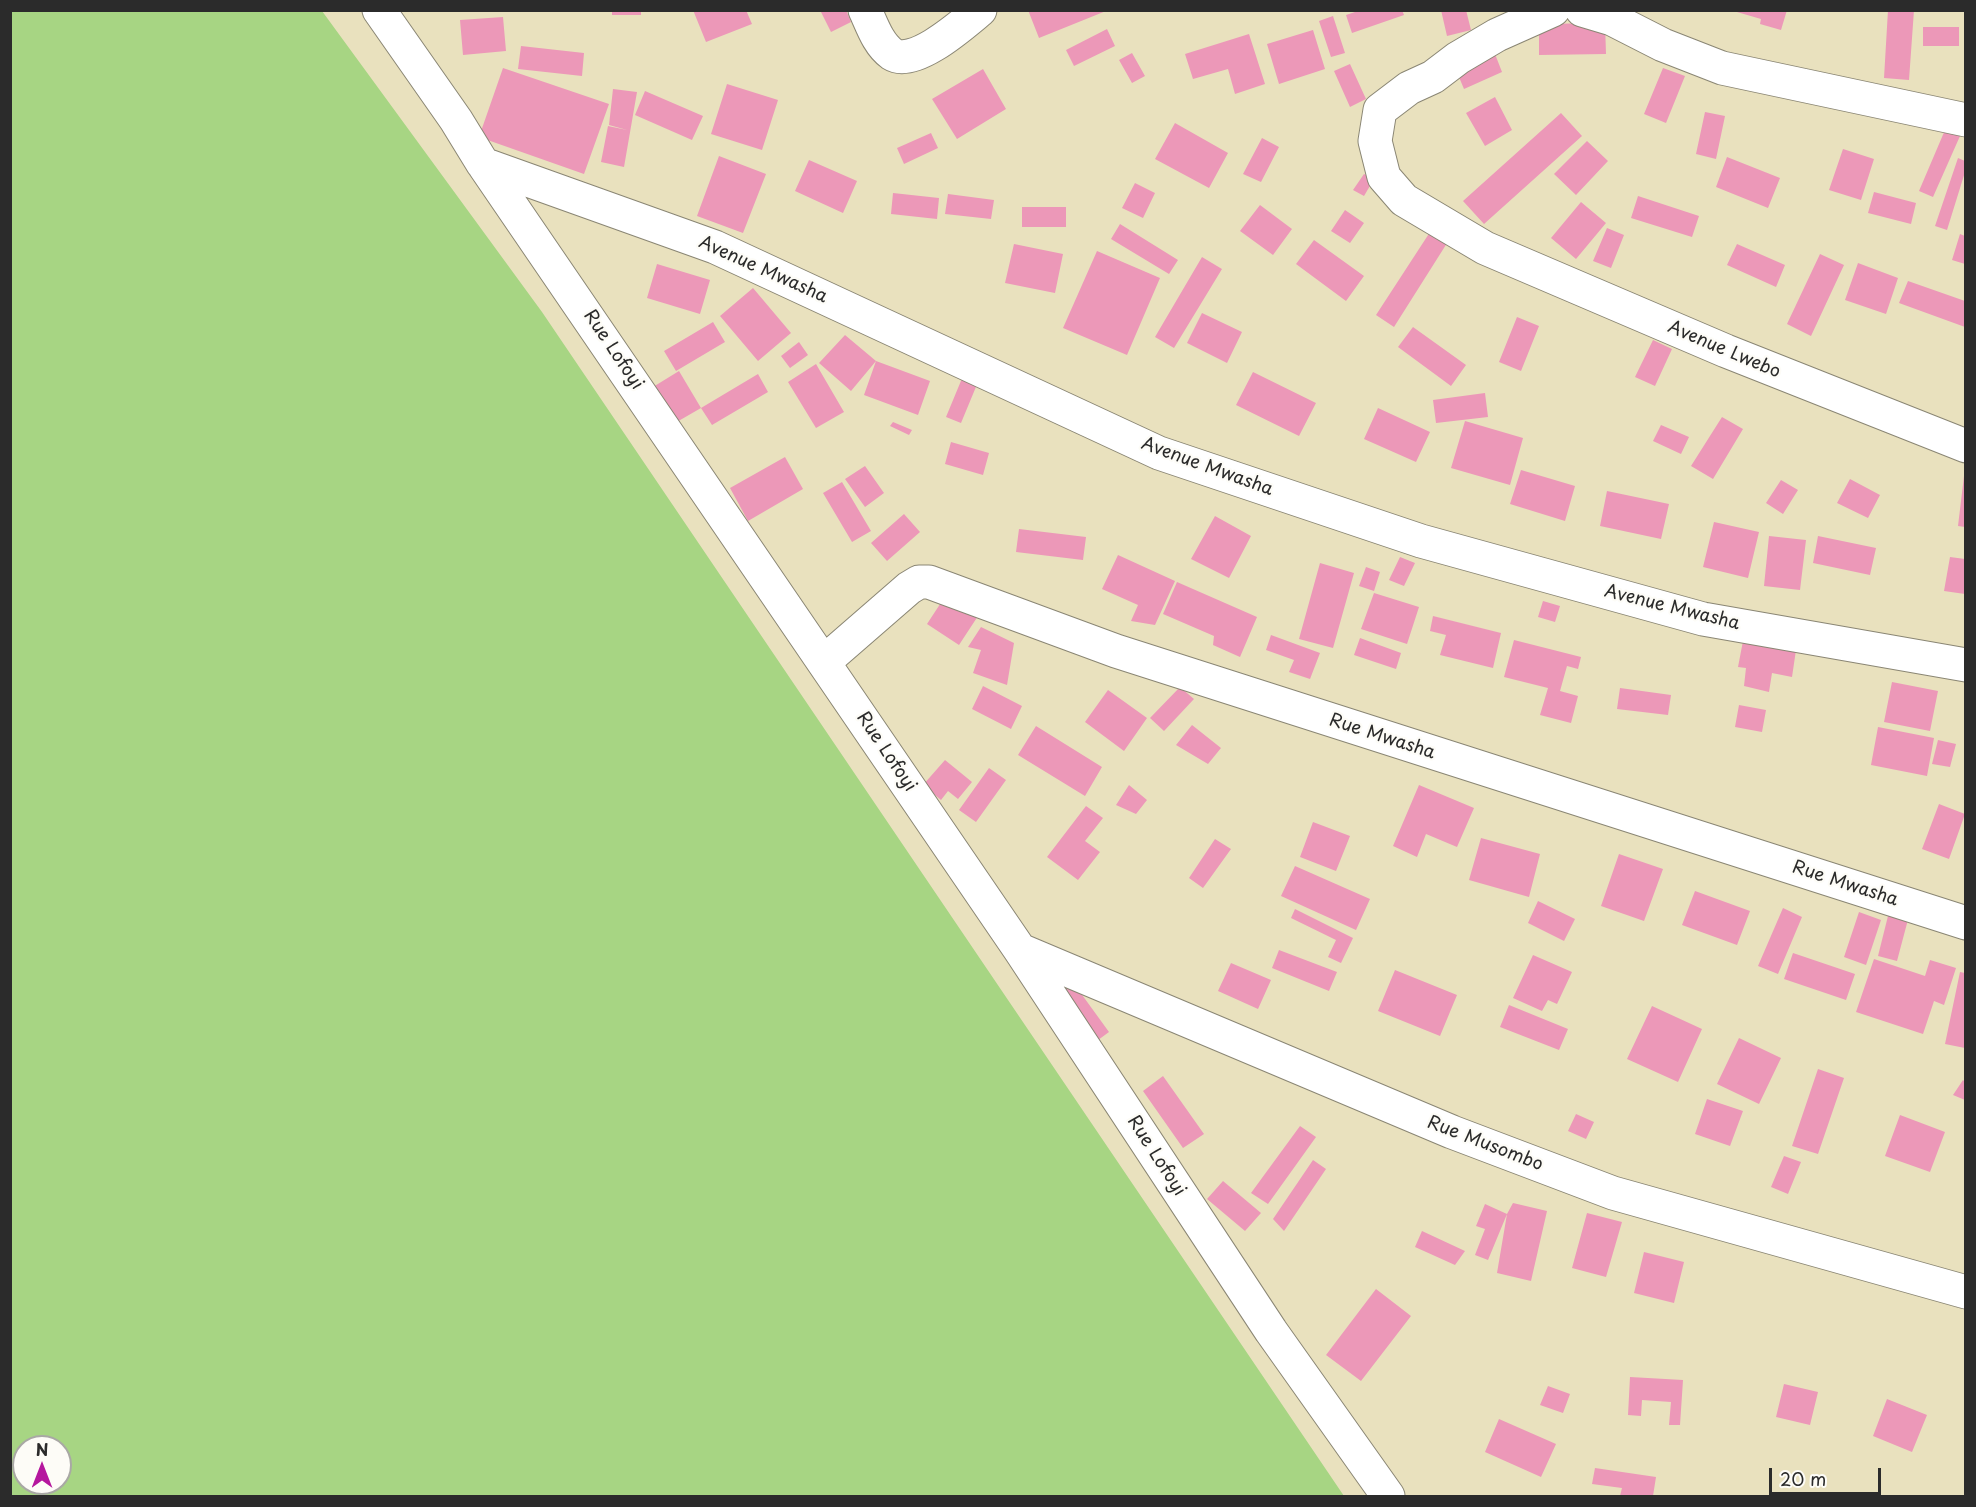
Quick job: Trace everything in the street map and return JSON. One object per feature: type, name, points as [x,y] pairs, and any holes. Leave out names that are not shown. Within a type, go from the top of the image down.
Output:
[{"type":"street","name":"Rue Lofoyi","points":[[379,10],[825,661],[1020,950],[1271,1331],[1388,1497]]},
{"type":"street","points":[[865,10],[884,46],[894,55],[905,57],[929,48],[980,10]]},
{"type":"street","name":"Avenue Lwebo","points":[[1553,10],[1497,35],[1458,58],[1433,77],[1409,88],[1380,110],[1375,141],[1384,177],[1404,200],[1485,248],[1726,351],[1965,446]]},
{"type":"street","points":[[1582,10],[1612,19],[1663,45],[1722,68],[1965,120]]},
{"type":"street","name":"Avenue Mwasha","points":[[483,164],[715,247],[1159,453],[1421,541],[1703,619],[1965,665]]},
{"type":"street","name":"Rue Mwasha","points":[[825,661],[909,588],[919,582],[929,582],[1127,655],[1965,923]]},
{"type":"street","name":"Rue Musombo","points":[[1020,950],[1431,1123],[1613,1193],[1965,1292]]},
{"type":"green space","points":[[10,11],[322,11],[542,312],[1344,1496],[11,1496]]},
{"type":"building","points":[[612,10],[641,10],[641,15],[612,15]]},
{"type":"building","points":[[693,10],[746,10],[752,24],[706,42]]},
{"type":"building","points":[[820,10],[846,10],[851,22],[831,32]]},
{"type":"building","points":[[1028,10],[1106,10],[1106,11],[1039,38]]},
{"type":"building","points":[[1361,10],[1402,10],[1404,15],[1352,33],[1346,15]]},
{"type":"building","points":[[1441,10],[1466,10],[1471,30],[1447,36]]},
{"type":"building","points":[[1730,10],[1787,10],[1781,30],[1760,24],[1761,19]]},
{"type":"building","points":[[1888,10],[1914,10],[1909,80],[1884,78]]},
{"type":"building","points":[[1333,16],[1345,53],[1331,57],[1319,21]]},
{"type":"building","points":[[503,17],[506,51],[463,55],[460,20]]},
{"type":"building","points":[[1605,23],[1606,54],[1539,55],[1539,24]]},
{"type":"building","points":[[1923,27],[1959,27],[1959,46],[1923,46]]},
{"type":"building","points":[[1107,29],[1115,46],[1074,66],[1066,50]]},
{"type":"building","points":[[1313,30],[1325,69],[1279,84],[1267,44]]},
{"type":"building","points":[[1249,34],[1265,84],[1235,94],[1228,69],[1193,79],[1185,54]]},
{"type":"building","points":[[521,46],[584,53],[582,76],[518,69]]},
{"type":"building","points":[[1132,53],[1145,76],[1132,83],[1119,60]]},
{"type":"building","points":[[1495,54],[1502,72],[1464,89],[1456,70]]},
{"type":"building","points":[[1350,64],[1366,99],[1350,107],[1334,71]]},
{"type":"building","points":[[503,68],[609,104],[584,174],[479,137]]},
{"type":"building","points":[[1663,68],[1685,76],[1666,123],[1644,114]]},
{"type":"building","points":[[983,69],[1006,109],[957,139],[932,99]]},
{"type":"building","points":[[727,84],[778,100],[762,150],[711,134]]},
{"type":"building","points":[[613,89],[637,92],[624,167],[601,162],[608,126],[627,130],[609,125]]},
{"type":"building","points":[[645,91],[703,116],[692,140],[635,115]]},
{"type":"building","points":[[1495,97],[1512,130],[1485,146],[1466,113]]},
{"type":"building","points":[[1705,112],[1725,116],[1716,159],[1696,154]]},
{"type":"building","points":[[1561,113],[1582,136],[1484,224],[1463,201]]},
{"type":"building","points":[[1175,123],[1228,153],[1209,188],[1155,159]]},
{"type":"building","points":[[1945,130],[1960,136],[1933,197],[1919,191]]},
{"type":"building","points":[[931,133],[938,148],[904,164],[897,148]]},
{"type":"building","points":[[1262,138],[1279,147],[1261,182],[1243,174]]},
{"type":"building","points":[[1587,141],[1608,161],[1576,195],[1554,174]]},
{"type":"building","points":[[1843,149],[1874,159],[1861,200],[1829,190]]},
{"type":"building","points":[[719,156],[766,174],[743,233],[697,216]]},
{"type":"building","points":[[1727,157],[1780,178],[1768,208],[1716,187]]},
{"type":"building","points":[[1958,158],[1965,161],[1965,172],[1947,230],[1935,226]]},
{"type":"building","points":[[809,160],[857,181],[843,213],[795,191]]},
{"type":"building","points":[[1364,174],[1374,179],[1364,196],[1353,190]]},
{"type":"building","points":[[1135,183],[1155,193],[1143,218],[1122,208]]},
{"type":"building","points":[[1874,192],[1916,203],[1911,224],[1868,213]]},
{"type":"building","points":[[893,193],[939,198],[937,219],[891,214]]},
{"type":"building","points":[[948,194],[994,200],[991,219],[945,214]]},
{"type":"building","points":[[1638,196],[1699,216],[1692,237],[1631,218]]},
{"type":"building","points":[[1581,202],[1606,223],[1576,259],[1551,238]]},
{"type":"building","points":[[1260,205],[1292,229],[1273,255],[1240,231]]},
{"type":"building","points":[[1022,207],[1066,207],[1066,227],[1022,227]]},
{"type":"building","points":[[1345,210],[1364,223],[1350,243],[1331,231]]},
{"type":"building","points":[[1120,224],[1178,260],[1169,274],[1111,239]]},
{"type":"building","points":[[1607,228],[1624,235],[1611,268],[1593,261]]},
{"type":"building","points":[[1432,229],[1449,240],[1394,327],[1376,315]]},
{"type":"building","points":[[1960,234],[1965,236],[1965,264],[1952,260]]},
{"type":"building","points":[[1314,240],[1364,276],[1346,301],[1296,264]]},
{"type":"building","points":[[1014,244],[1063,254],[1055,293],[1005,283]]},
{"type":"building","points":[[1737,244],[1785,265],[1776,287],[1727,265]]},
{"type":"building","points":[[1097,251],[1160,278],[1127,355],[1063,328]]},
{"type":"building","points":[[1820,254],[1844,265],[1811,336],[1787,324]]},
{"type":"building","points":[[1202,257],[1222,269],[1174,348],[1155,337]]},
{"type":"building","points":[[1858,263],[1898,278],[1886,314],[1845,300]]},
{"type":"building","points":[[657,264],[710,280],[700,314],[647,298]]},
{"type":"building","points":[[1908,281],[1965,301],[1965,327],[1899,303]]},
{"type":"building","points":[[753,288],[791,333],[758,361],[720,316]]},
{"type":"building","points":[[1202,313],[1242,332],[1227,363],[1187,343]]},
{"type":"building","points":[[1517,317],[1539,326],[1521,371],[1499,362]]},
{"type":"building","points":[[713,322],[725,342],[676,371],[664,351]]},
{"type":"building","points":[[1413,327],[1466,365],[1451,386],[1398,347]]},
{"type":"building","points":[[845,335],[876,361],[851,391],[819,363]]},
{"type":"building","points":[[1653,340],[1672,349],[1655,386],[1635,377]]},
{"type":"building","points":[[799,342],[808,355],[790,368],[781,356]]},
{"type":"building","points":[[876,361],[930,381],[918,415],[864,395]]},
{"type":"building","points":[[816,364],[844,412],[816,428],[788,382]]},
{"type":"building","points":[[679,371],[701,408],[675,423],[653,387]]},
{"type":"building","points":[[1253,372],[1316,403],[1299,436],[1236,405]]},
{"type":"building","points":[[758,374],[768,392],[712,425],[701,408]]},
{"type":"building","points":[[963,376],[978,382],[961,423],[946,417]]},
{"type":"building","points":[[1485,393],[1488,417],[1436,423],[1433,400]]},
{"type":"building","points":[[1378,408],[1430,432],[1416,462],[1364,439]]},
{"type":"building","points":[[1722,417],[1743,429],[1713,479],[1691,466]]},
{"type":"building","points":[[1465,421],[1523,438],[1510,485],[1451,468]]},
{"type":"building","points":[[893,422],[912,430],[909,435],[890,426]]},
{"type":"building","points":[[1661,425],[1689,437],[1681,454],[1653,441]]},
{"type":"building","points":[[951,442],[989,453],[983,475],[945,464]]},
{"type":"building","points":[[785,457],[803,489],[748,521],[730,488]]},
{"type":"building","points":[[865,466],[884,493],[865,507],[845,479]]},
{"type":"building","points":[[1521,470],[1575,486],[1565,521],[1510,504]]},
{"type":"building","points":[[1965,476],[1965,527],[1958,526]]},
{"type":"building","points":[[1850,479],[1880,495],[1868,518],[1837,503]]},
{"type":"building","points":[[1781,480],[1798,490],[1783,514],[1766,503]]},
{"type":"building","points":[[842,482],[871,531],[852,542],[823,493]]},
{"type":"building","points":[[1607,491],[1669,504],[1661,539],[1600,526]]},
{"type":"building","points":[[904,514],[920,532],[887,561],[871,543]]},
{"type":"building","points":[[1215,516],[1251,536],[1229,578],[1191,559]]},
{"type":"building","points":[[1714,522],[1759,532],[1748,578],[1703,567]]},
{"type":"building","points":[[1019,529],[1086,537],[1083,560],[1016,552]]},
{"type":"building","points":[[1769,536],[1806,540],[1800,590],[1764,586]]},
{"type":"building","points":[[1818,536],[1876,548],[1870,575],[1813,563]]},
{"type":"building","points":[[1118,555],[1175,581],[1155,625],[1131,621],[1138,605],[1102,589]]},
{"type":"building","points":[[1400,557],[1415,563],[1404,586],[1389,580]]},
{"type":"building","points":[[1950,557],[1965,559],[1965,594],[1944,591]]},
{"type":"building","points":[[1320,563],[1354,573],[1333,648],[1299,639]]},
{"type":"building","points":[[1366,567],[1380,572],[1374,591],[1359,586]]},
{"type":"building","points":[[1177,582],[1257,617],[1240,657],[1213,645],[1214,636],[1163,614]]},
{"type":"building","points":[[1374,593],[1419,607],[1407,644],[1361,629]]},
{"type":"building","points":[[946,595],[978,616],[959,645],[927,624]]},
{"type":"building","points":[[1543,601],[1560,606],[1555,622],[1538,617]]},
{"type":"building","points":[[1433,616],[1501,633],[1493,668],[1440,655],[1446,635],[1430,631]]},
{"type":"building","points":[[981,627],[1014,643],[1007,685],[973,673],[981,650],[968,647]]},
{"type":"building","points":[[1271,635],[1320,653],[1310,679],[1289,672],[1294,660],[1266,650]]},
{"type":"building","points":[[1360,638],[1401,653],[1396,669],[1354,655]]},
{"type":"building","points":[[1514,640],[1581,657],[1578,669],[1567,666],[1560,691],[1578,696],[1571,723],[1540,715],[1548,688],[1504,677]]},
{"type":"building","points":[[1743,641],[1796,650],[1792,677],[1772,673],[1769,692],[1744,686],[1746,668],[1738,667]]},
{"type":"building","points":[[1892,682],[1938,691],[1930,731],[1884,722]]},
{"type":"building","points":[[983,686],[1022,706],[1011,729],[972,709]]},
{"type":"building","points":[[1180,687],[1194,699],[1164,731],[1150,718]]},
{"type":"building","points":[[1620,688],[1671,695],[1668,715],[1617,709]]},
{"type":"building","points":[[1108,690],[1147,718],[1124,751],[1085,722]]},
{"type":"building","points":[[1739,705],[1766,710],[1762,732],[1735,727]]},
{"type":"building","points":[[1192,725],[1221,748],[1208,764],[1176,745]]},
{"type":"building","points":[[1036,726],[1102,767],[1085,796],[1018,755]]},
{"type":"building","points":[[1878,727],[1934,738],[1927,776],[1871,765]]},
{"type":"building","points":[[1938,740],[1956,744],[1950,767],[1932,764]]},
{"type":"building","points":[[945,760],[972,782],[958,799],[948,791],[941,800],[923,785]]},
{"type":"building","points":[[989,768],[1006,780],[976,822],[959,810]]},
{"type":"building","points":[[1129,785],[1147,800],[1136,814],[1116,805]]},
{"type":"building","points":[[1419,785],[1474,808],[1457,847],[1426,834],[1417,857],[1393,846]]},
{"type":"building","points":[[1939,804],[1965,814],[1949,859],[1922,849]]},
{"type":"building","points":[[1086,806],[1103,818],[1085,841],[1100,852],[1078,880],[1047,857]]},
{"type":"building","points":[[1313,822],[1350,836],[1336,871],[1300,857]]},
{"type":"building","points":[[1481,838],[1540,854],[1529,897],[1469,880]]},
{"type":"building","points":[[1215,839],[1231,849],[1203,888],[1189,878]]},
{"type":"building","points":[[1619,854],[1663,869],[1644,921],[1601,906]]},
{"type":"building","points":[[1295,866],[1370,899],[1356,930],[1281,896]]},
{"type":"building","points":[[1695,891],[1750,911],[1737,945],[1682,925]]},
{"type":"building","points":[[1538,901],[1575,919],[1564,941],[1528,923]]},
{"type":"building","points":[[1783,908],[1802,917],[1778,974],[1758,966]]},
{"type":"building","points":[[1890,908],[1910,912],[1897,961],[1878,956]]},
{"type":"building","points":[[1295,909],[1353,938],[1341,963],[1328,957],[1336,940],[1291,918]]},
{"type":"building","points":[[1859,912],[1881,920],[1866,965],[1844,957]]},
{"type":"building","points":[[1279,950],[1337,972],[1329,991],[1272,968]]},
{"type":"building","points":[[1793,953],[1855,974],[1846,1000],[1784,979]]},
{"type":"building","points":[[1533,955],[1572,972],[1557,1004],[1548,1000],[1542,1011],[1513,998]]},
{"type":"building","points":[[1874,959],[1925,976],[1930,960],[1956,968],[1944,1005],[1934,1001],[1923,1034],[1856,1012]]},
{"type":"building","points":[[1231,963],[1271,980],[1258,1009],[1218,991]]},
{"type":"building","points":[[1395,970],[1457,995],[1440,1036],[1378,1011]]},
{"type":"building","points":[[1960,972],[1965,973],[1965,1048],[1945,1044]]},
{"type":"building","points":[[1072,981],[1109,1032],[1094,1043],[1056,992]]},
{"type":"building","points":[[1509,1005],[1568,1029],[1559,1050],[1500,1027]]},
{"type":"building","points":[[1652,1006],[1702,1029],[1678,1082],[1627,1059]]},
{"type":"building","points":[[1739,1038],[1781,1058],[1759,1104],[1717,1084]]},
{"type":"building","points":[[1818,1069],[1844,1078],[1818,1154],[1792,1146]]},
{"type":"building","points":[[1163,1076],[1204,1134],[1183,1148],[1143,1091]]},
{"type":"building","points":[[1963,1080],[1965,1082],[1965,1100],[1953,1095]]},
{"type":"building","points":[[1707,1099],[1743,1111],[1730,1146],[1695,1134]]},
{"type":"building","points":[[1576,1114],[1594,1122],[1586,1139],[1568,1131]]},
{"type":"building","points":[[1900,1115],[1945,1132],[1930,1172],[1885,1156]]},
{"type":"building","points":[[1300,1126],[1316,1137],[1268,1204],[1251,1193]]},
{"type":"building","points":[[1784,1156],[1801,1162],[1788,1194],[1771,1187]]},
{"type":"building","points":[[1313,1160],[1326,1169],[1284,1231],[1273,1219]]},
{"type":"building","points":[[1223,1181],[1261,1213],[1245,1231],[1207,1199]]},
{"type":"building","points":[[1513,1203],[1547,1211],[1531,1281],[1497,1273],[1507,1214]]},
{"type":"building","points":[[1485,1204],[1507,1214],[1488,1260],[1475,1255],[1485,1229],[1476,1226]]},
{"type":"building","points":[[1587,1213],[1622,1222],[1606,1277],[1572,1268]]},
{"type":"building","points":[[1422,1231],[1465,1251],[1455,1265],[1415,1247]]},
{"type":"building","points":[[1644,1252],[1684,1262],[1674,1303],[1634,1293]]},
{"type":"building","points":[[1376,1289],[1411,1316],[1361,1381],[1326,1355]]},
{"type":"building","points":[[1630,1377],[1683,1380],[1680,1425],[1669,1425],[1671,1402],[1642,1400],[1641,1416],[1628,1415]]},
{"type":"building","points":[[1784,1384],[1818,1392],[1810,1425],[1776,1417]]},
{"type":"building","points":[[1548,1386],[1570,1394],[1563,1413],[1540,1405]]},
{"type":"building","points":[[1887,1399],[1927,1415],[1912,1452],[1873,1436]]},
{"type":"building","points":[[1499,1419],[1556,1444],[1541,1477],[1485,1452]]},
{"type":"building","points":[[1595,1468],[1656,1477],[1653,1496],[1620,1496],[1622,1488],[1592,1484]]}]
